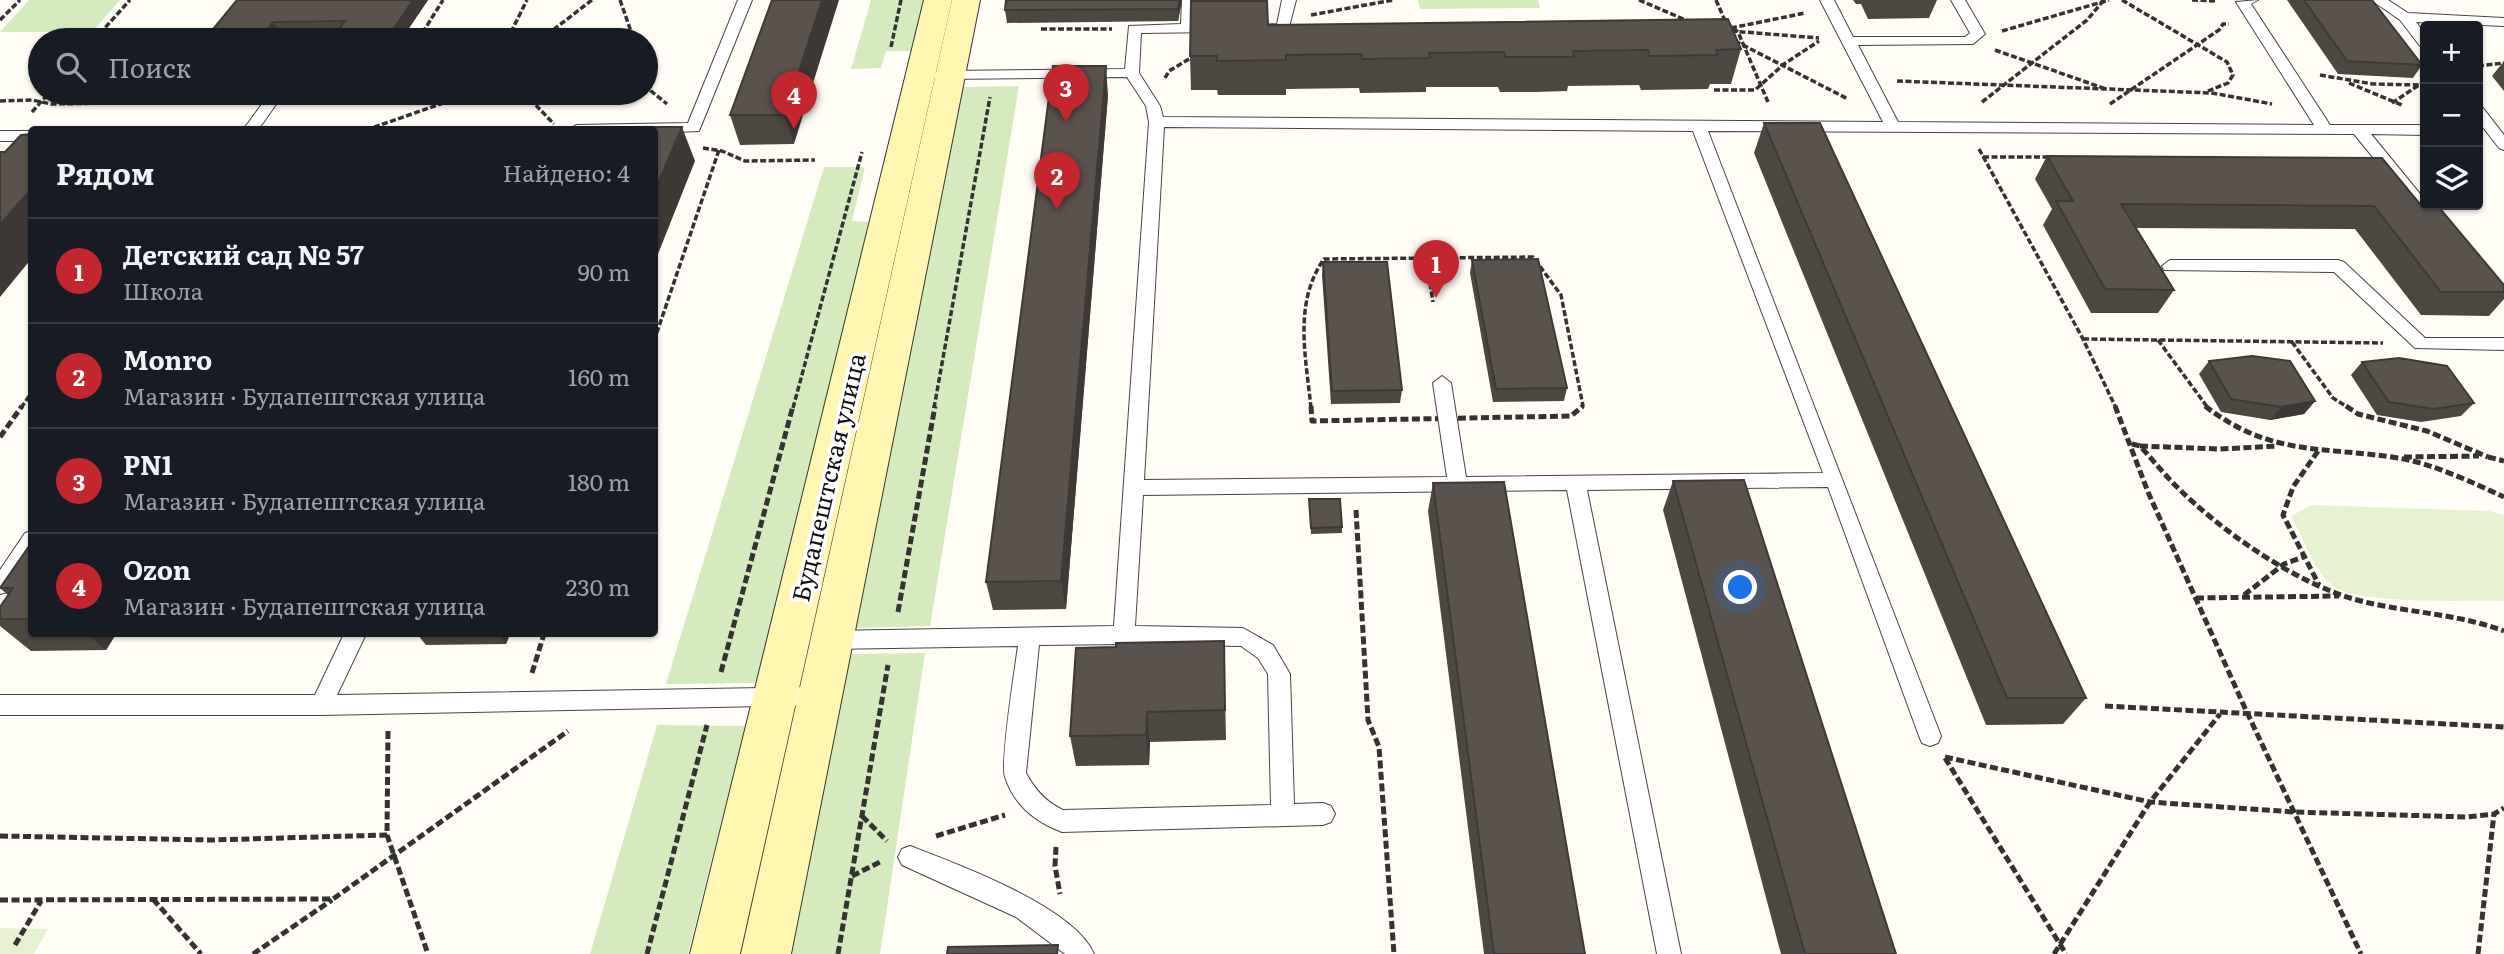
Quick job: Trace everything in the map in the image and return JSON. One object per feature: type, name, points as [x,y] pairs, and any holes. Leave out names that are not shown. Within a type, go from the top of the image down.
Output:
[{"type":"street","name":"Будапештская улица","points":[[715,954],[938,0]]},
{"type":"street","name":"Будапештская улица","points":[[766,954],[832,639],[921,69],[967,0]]},
{"type":"lane","points":[[658,128],[694,128],[745,0]]},
{"type":"lane","points":[[1188,29],[1189,0]]},
{"type":"lane","points":[[1250,28],[1283,28],[1289,0]]},
{"type":"lane","points":[[1848,41],[1973,38],[1958,0]]},
{"type":"lane","points":[[2251,0],[2243,2],[2321,124]]},
{"type":"lane","points":[[2378,0],[2404,16],[2420,37]]},
{"type":"lane","points":[[1829,5],[1890,121]]},
{"type":"lane","points":[[2404,16],[2504,22]]},
{"type":"lane","points":[[1124,635],[1155,114],[1132,73],[1134,29],[1225,28]]},
{"type":"lane","points":[[921,69],[993,74],[1132,73]]},
{"type":"lane","points":[[253,126],[268,105]]},
{"type":"lane","points":[[1155,114],[1658,133],[1699,126],[1890,121],[1967,127],[2321,124],[2358,129],[2420,130]]},
{"type":"lane","points":[[1699,126],[1930,736]]},
{"type":"lane","points":[[2358,129],[2444,232]]},
{"type":"lane","points":[[2485,131],[2504,145]]},
{"type":"lane","points":[[0,136],[28,136]]},
{"type":"lane","points":[[9,155],[28,137]]},
{"type":"lane","points":[[2170,266],[2338,266],[2421,344],[2504,344]]},
{"type":"lane","points":[[1442,383],[1458,485]]},
{"type":"lane","points":[[1134,488],[1835,480]]},
{"type":"lane","points":[[1576,485],[1669,954]]},
{"type":"lane","points":[[0,586],[28,545]]},
{"type":"lane","points":[[789,640],[1124,635],[1243,637],[1260,645],[1273,658],[1279,674],[1283,815]]},
{"type":"lane","points":[[321,705],[354,637]]},
{"type":"lane","points":[[1029,637],[1015,774],[1043,812],[1062,821],[1323,814]]},
{"type":"lane","points":[[0,705],[321,705],[820,696]]},
{"type":"lane","points":[[918,848],[1006,900],[1073,945]]},
{"type":"path","points":[[0,20],[20,0]]},
{"type":"path","points":[[105,28],[130,0]]},
{"type":"path","points":[[426,28],[443,0]]},
{"type":"path","points":[[513,28],[527,0]]},
{"type":"path","points":[[556,28],[592,0]]},
{"type":"path","points":[[621,0],[630,28]]},
{"type":"path","points":[[901,0],[890,38],[921,69]]},
{"type":"path","points":[[1283,19],[1356,9],[1393,0]]},
{"type":"path","points":[[1639,0],[1693,24]]},
{"type":"path","points":[[1716,0],[1726,23],[1738,32],[1741,44],[1763,84],[1776,126]]},
{"type":"path","points":[[2122,0],[2129,7],[2218,55],[2232,69],[2228,83],[2204,93]]},
{"type":"path","points":[[2128,0],[2129,7]]},
{"type":"path","points":[[1973,38],[2105,1]]},
{"type":"path","points":[[2105,1],[2087,20],[1959,121],[1967,127],[2083,339],[2246,711],[2361,954]]},
{"type":"path","points":[[1714,90],[1755,90],[1784,64],[1823,38],[1720,30],[1829,5]]},
{"type":"path","points":[[2085,127],[2085,121],[2197,45],[2223,24],[2258,26]]},
{"type":"path","points":[[1041,29],[1134,29]]},
{"type":"path","points":[[1973,38],[2032,63],[2123,95]]},
{"type":"path","points":[[1730,39],[1784,64],[1890,121]]},
{"type":"path","points":[[1155,114],[1169,71],[1199,54]]},
{"type":"path","points":[[2483,65],[2504,63]]},
{"type":"path","points":[[1865,72],[1919,84],[2204,93],[2263,101],[2321,124]]},
{"type":"path","points":[[838,954],[993,74]]},
{"type":"path","points":[[2320,75],[2374,84],[2419,85]]},
{"type":"path","points":[[2338,78],[2405,107]]},
{"type":"path","points":[[0,101],[28,100]]},
{"type":"path","points":[[377,126],[436,105]]},
{"type":"path","points":[[535,105],[555,126]]},
{"type":"path","points":[[694,147],[719,150],[745,161],[816,160]]},
{"type":"path","points":[[658,329],[719,150]]},
{"type":"path","points":[[647,954],[862,152]]},
{"type":"path","points":[[1983,157],[2052,158]]},
{"type":"path","points":[[1533,257],[1561,295],[1583,406],[1571,416],[1312,421],[1303,302],[1316,268],[1324,259],[1426,258],[1533,257]]},
{"type":"path","points":[[1426,258],[1433,302]]},
{"type":"path","points":[[2083,339],[2421,344]]},
{"type":"path","points":[[2158,340],[2205,407],[2223,420],[2279,446]]},
{"type":"path","points":[[2292,342],[2333,398],[2358,415],[2427,431],[2504,461]]},
{"type":"path","points":[[0,437],[28,398]]},
{"type":"path","points":[[2131,444],[2220,450],[2279,446],[2401,458],[2440,455],[2488,457]]},
{"type":"path","points":[[2140,446],[2197,505],[2320,586],[2371,604],[2459,616],[2504,630]]},
{"type":"path","points":[[2318,451],[2293,487],[2284,508],[2287,527],[2320,586]]},
{"type":"path","points":[[2401,458],[2479,485],[2504,497]]},
{"type":"path","points":[[1355,486],[1368,720],[1379,747],[1394,954]]},
{"type":"path","points":[[2243,595],[2284,564],[2303,557]]},
{"type":"path","points":[[2196,598],[2243,595],[2343,596]]},
{"type":"path","points":[[529,682],[543,637]]},
{"type":"path","points":[[253,954],[611,699]]},
{"type":"path","points":[[388,704],[387,835],[392,857],[428,954]]},
{"type":"path","points":[[2105,706],[2221,713],[2246,711],[2504,727]]},
{"type":"path","points":[[2054,954],[2150,802],[2221,713]]},
{"type":"path","points":[[1930,736],[2066,954]]},
{"type":"path","points":[[1944,757],[2150,802],[2294,812],[2467,817],[2494,814],[2504,808]]},
{"type":"path","points":[[918,848],[1035,804]]},
{"type":"path","points":[[2478,954],[2494,814]]},
{"type":"path","points":[[1062,821],[1055,866],[1073,945]]},
{"type":"path","points":[[0,836],[211,839],[387,835]]},
{"type":"path","points":[[0,900],[333,899]]},
{"type":"path","points":[[15,945],[42,900]]},
{"type":"path","points":[[153,900],[201,954]]},
{"type":"green space","points":[[29,0],[120,0],[96,28],[28,28],[28,32],[0,32]]},
{"type":"green space","points":[[871,0],[924,0],[911,51],[886,51],[881,68],[851,69]]},
{"type":"green space","points":[[1418,0],[1538,0],[1540,8],[1420,9]]},
{"type":"green space","points":[[1019,86],[930,626],[856,628],[963,87]]},
{"type":"green space","points":[[824,167],[865,167],[852,221],[870,222],[756,683],[666,684]]},
{"type":"green space","points":[[2312,505],[2489,511],[2504,515],[2504,601],[2389,599],[2347,592],[2333,586],[2315,564],[2291,516]]},
{"type":"green space","points":[[925,653],[880,954],[792,954],[850,654]]},
{"type":"green space","points":[[657,725],[745,726],[688,954],[590,954]]},
{"type":"green space","points":[[0,928],[48,929],[34,954],[0,954]]},
{"type":"building","points":[[237,0],[413,0],[394,28],[340,28],[345,21],[273,22],[268,28],[214,28]]},
{"type":"building","points":[[772,0],[822,0],[785,115],[730,115]]},
{"type":"building","points":[[1006,0],[1179,0],[1178,9],[1005,10]]},
{"type":"building","points":[[1266,0],[1266,1],[1197,1]]},
{"type":"building","points":[[2304,0],[2372,0],[2420,65],[2347,61]]},
{"type":"building","points":[[1191,1],[1267,1],[1268,25],[1728,19],[1741,49],[1716,50],[1718,55],[1649,56],[1648,50],[1573,51],[1574,57],[1505,57],[1504,52],[1429,53],[1430,58],[1362,59],[1361,54],[1286,55],[1286,60],[1217,61],[1217,56],[1190,56]]},
{"type":"building","points":[[1053,66],[1106,66],[1061,581],[986,582]]},
{"type":"building","points":[[1764,123],[1820,123],[2086,698],[2007,698]]},
{"type":"building","points":[[658,127],[682,127],[658,184]]},
{"type":"building","points":[[28,134],[28,193],[0,225],[0,152],[5,152],[21,135]]},
{"type":"building","points":[[2047,156],[2382,158],[2420,203],[2420,210],[2441,210],[2504,285],[2504,292],[2441,292],[2374,206],[2121,204],[2174,290],[2105,289],[2056,201],[2073,201]]},
{"type":"building","points":[[1538,259],[1567,388],[1496,389],[1472,260]]},
{"type":"building","points":[[1323,262],[1387,262],[1402,390],[1332,391]]},
{"type":"building","points":[[2252,356],[2290,361],[2315,401],[2281,407],[2231,399],[2209,361]]},
{"type":"building","points":[[2399,358],[2447,366],[2474,403],[2434,409],[2389,402],[2362,362]]},
{"type":"building","points":[[1744,480],[1896,954],[1805,954],[1673,481]]},
{"type":"building","points":[[1504,482],[1585,954],[1494,954],[1433,483]]},
{"type":"building","points":[[1309,499],[1340,499],[1342,527],[1311,528]]},
{"type":"building","points":[[28,548],[28,619],[0,619],[0,607],[13,588],[0,588]]},
{"type":"building","points":[[1224,641],[1225,710],[1147,712],[1146,735],[1070,736],[1076,648],[1116,647],[1116,643]]},
{"type":"building","points":[[1058,945],[1057,954],[947,954],[948,947]]},
{"type":"place","name":"PN1","points":[[1066,122]]},
{"type":"place","name":"Ozon","points":[[794,129]]},
{"type":"place","name":"Monro","points":[[1057,210]]},
{"type":"place","name":"Детский сад № 57","points":[[1436,298]]}]
